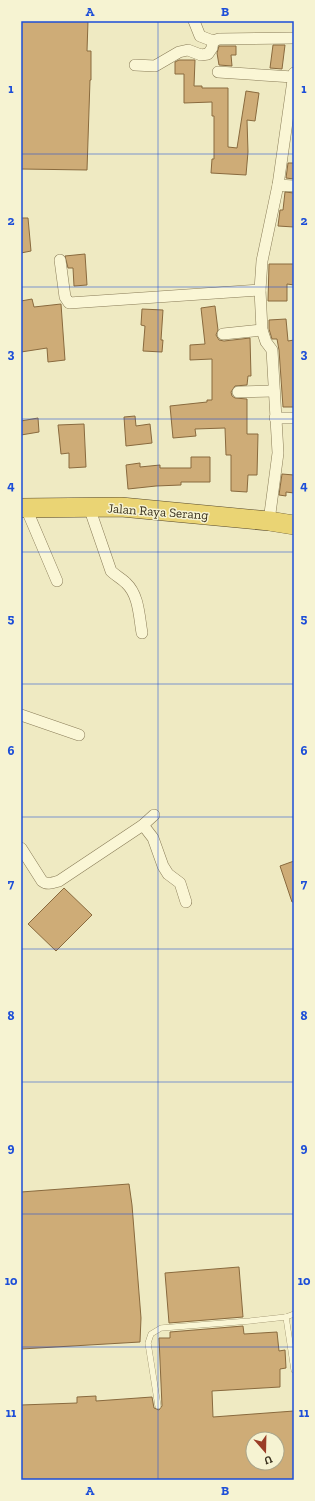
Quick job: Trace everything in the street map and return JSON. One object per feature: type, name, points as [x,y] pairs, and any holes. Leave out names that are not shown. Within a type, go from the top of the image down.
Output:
[{"type":"highway","name":"Jalan Raya Serang","points":[[23,508],[121,507],[269,521],[294,525]]},
{"type":"street","points":[[194,21],[200,36],[213,41],[219,38],[294,38]]},
{"type":"street","points":[[135,65],[155,66],[179,52],[188,50],[201,54],[208,54],[212,48],[213,41]]},
{"type":"street","points":[[218,72],[294,75],[278,185],[262,261],[260,290],[262,330],[266,342],[272,350],[278,453],[269,521]]},
{"type":"street","points":[[278,185],[294,186]]},
{"type":"street","points":[[60,260],[65,297],[69,303],[260,290]]},
{"type":"street","points":[[223,334],[262,330]]},
{"type":"street","points":[[238,392],[274,391]]},
{"type":"street","points":[[276,418],[294,418]]},
{"type":"street","points":[[89,507],[111,571],[125,582],[135,596],[142,633]]},
{"type":"street","points":[[23,508],[57,581]]},
{"type":"street","points":[[21,715],[79,735]]},
{"type":"street","points":[[21,848],[42,881],[46,884],[59,881],[154,815]]},
{"type":"street","points":[[143,824],[153,838],[163,866],[168,874],[180,883],[186,902]]},
{"type":"lane","points":[[158,1406],[148,1343],[151,1334],[162,1328],[286,1317],[294,1314]]},
{"type":"lane","points":[[286,1317],[294,1370]]},
{"type":"building","points":[[21,21],[88,21],[87,51],[91,51],[91,80],[87,170],[21,169]]},
{"type":"building","points":[[273,45],[285,45],[282,69],[270,68]]},
{"type":"building","points":[[219,46],[236,46],[236,55],[231,55],[232,66],[219,65],[217,53]]},
{"type":"building","points":[[179,60],[195,60],[194,86],[202,86],[202,88],[228,88],[228,147],[237,148],[246,91],[259,93],[255,121],[247,120],[248,152],[246,175],[211,173],[212,159],[214,159],[214,116],[212,116],[212,102],[184,103],[184,74],[175,74],[175,62]]},
{"type":"building","points":[[288,163],[294,163],[294,179],[286,178]]},
{"type":"building","points":[[285,192],[294,193],[294,227],[278,226],[280,210],[283,210]]},
{"type":"building","points":[[21,218],[28,218],[31,251],[21,253]]},
{"type":"building","points":[[85,254],[87,285],[74,286],[73,268],[68,268],[65,256]]},
{"type":"building","points":[[269,264],[294,264],[294,285],[287,284],[287,301],[268,301]]},
{"type":"building","points":[[32,299],[34,307],[61,304],[65,360],[48,362],[47,348],[21,352],[21,301]]},
{"type":"building","points":[[215,306],[218,330],[216,335],[219,340],[224,341],[250,338],[251,376],[248,376],[247,385],[235,386],[231,392],[232,396],[235,398],[247,399],[247,434],[258,434],[257,475],[248,475],[247,492],[231,491],[231,455],[226,455],[225,428],[195,429],[196,436],[173,438],[170,406],[207,402],[207,400],[212,400],[212,359],[190,360],[190,345],[205,344],[201,308]]},
{"type":"building","points":[[142,309],[163,310],[161,340],[163,340],[162,352],[143,351],[145,326],[141,325]]},
{"type":"building","points":[[286,319],[288,341],[294,340],[294,407],[283,407],[279,350],[277,339],[272,339],[269,329],[269,320]]},
{"type":"building","points":[[135,416],[136,426],[150,424],[152,443],[126,446],[124,417]]},
{"type":"building","points":[[38,418],[39,432],[21,435],[21,421]]},
{"type":"building","points":[[84,424],[86,467],[69,468],[69,453],[61,454],[58,425]]},
{"type":"building","points":[[191,457],[210,457],[210,482],[181,482],[181,485],[128,489],[126,465],[140,463],[140,467],[160,465],[160,468],[191,468]]},
{"type":"building","points":[[282,474],[294,475],[294,493],[286,492],[286,496],[279,495]]},
{"type":"building","points":[[294,861],[294,902],[292,902],[280,866]]},
{"type":"building","points":[[64,888],[92,915],[56,951],[28,924]]},
{"type":"building","points":[[129,1184],[141,1318],[140,1342],[21,1349],[21,1192]]},
{"type":"building","points":[[239,1267],[243,1317],[169,1323],[165,1273]]},
{"type":"building","points":[[243,1326],[244,1334],[277,1332],[279,1351],[285,1350],[286,1368],[280,1369],[280,1387],[212,1391],[213,1417],[294,1411],[294,1480],[21,1480],[21,1405],[77,1403],[77,1397],[96,1396],[96,1401],[152,1397],[154,1408],[159,1410],[162,1406],[159,1338],[170,1338],[170,1332]]}]
